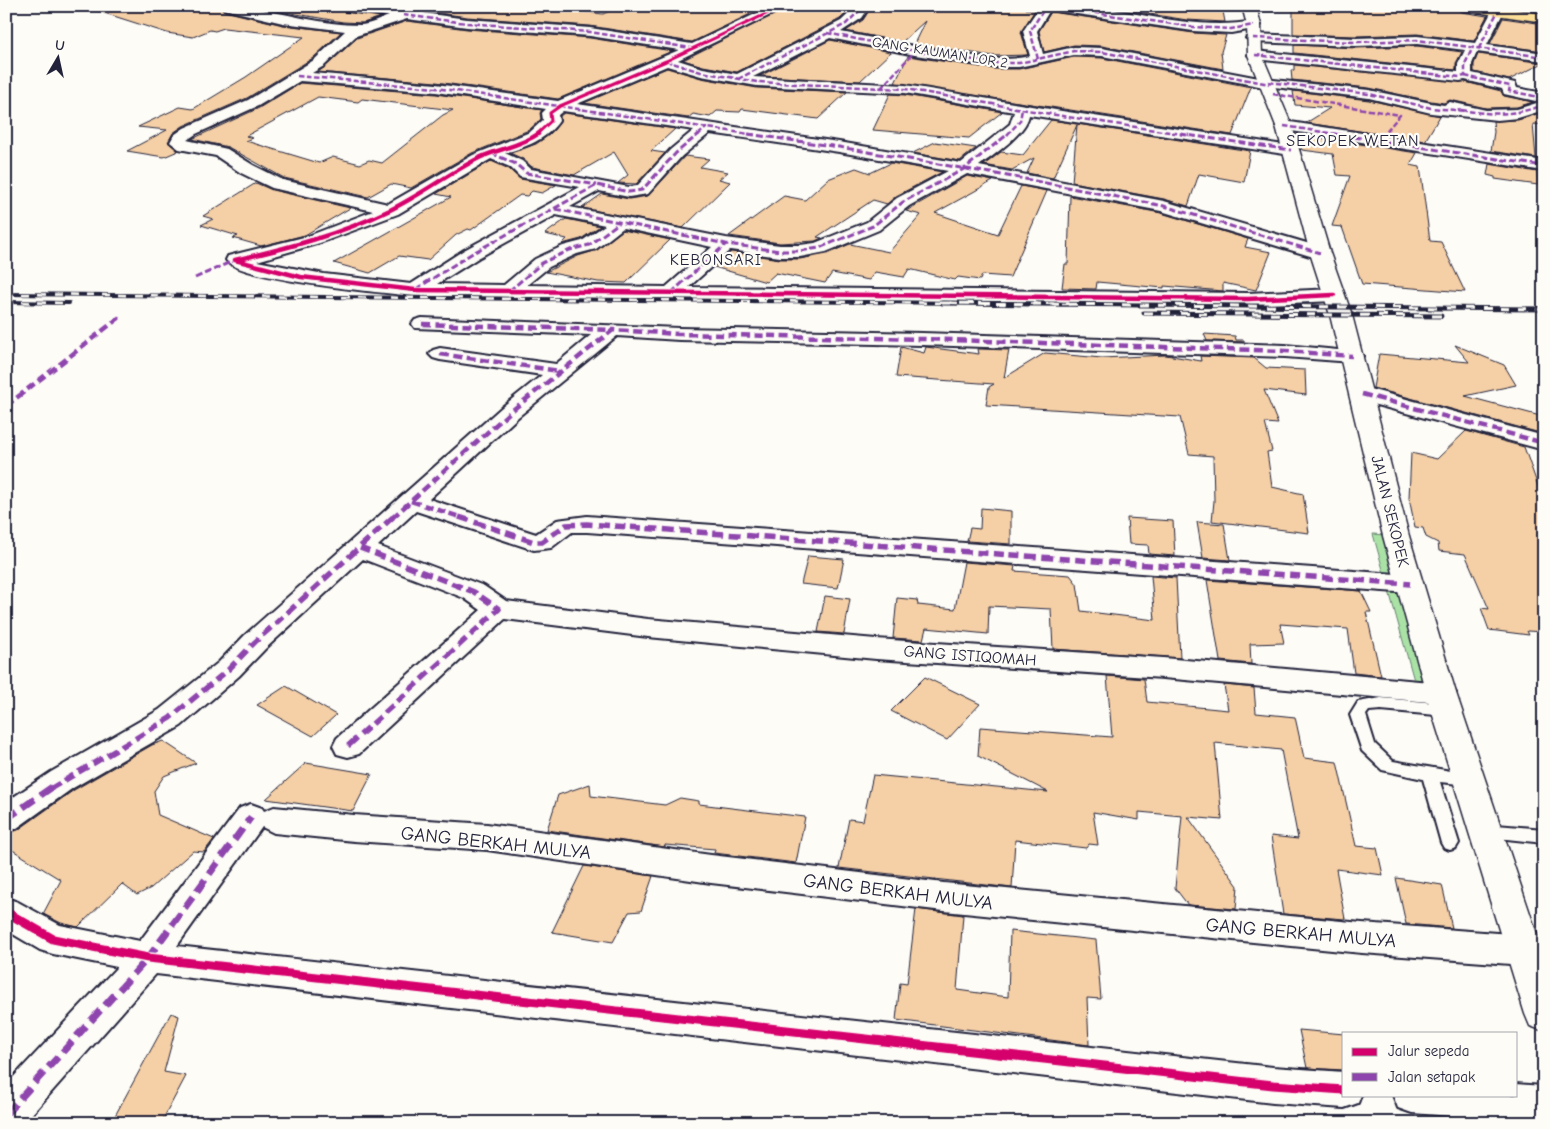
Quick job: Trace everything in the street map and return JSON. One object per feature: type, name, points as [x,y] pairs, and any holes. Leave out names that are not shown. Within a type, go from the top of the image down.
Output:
[{"type":"main road","points":[[1462,6],[1544,18]]},
{"type":"street","points":[[344,6],[467,23],[590,32],[693,48]]},
{"type":"street","points":[[392,210],[278,184],[220,152],[185,146],[178,142],[180,138],[190,131],[254,103],[319,64],[344,38],[360,29],[432,6]]},
{"type":"street","points":[[747,6],[778,9]]},
{"type":"street","points":[[738,79],[846,24],[864,6]]},
{"type":"street","points":[[1038,59],[1030,31],[1047,6],[1077,8],[1170,24],[1356,42],[1410,40],[1544,57]]},
{"type":"street","name":"JALAN SEKOPEK","points":[[1249,6],[1254,31],[1255,55],[1269,84],[1288,138],[1320,253],[1352,356],[1396,536],[1444,701],[1485,831],[1509,949],[1544,1014]]},
{"type":"street","points":[[778,9],[666,61],[560,106],[550,113],[551,121],[535,138],[480,157],[392,210],[330,234],[264,254],[234,260],[260,268],[312,279],[415,290],[1248,299],[1334,296]]},
{"type":"street","points":[[229,11],[360,29]]},
{"type":"street","points":[[1465,76],[1466,64],[1498,11]]},
{"type":"street","name":"GANG KAUMAN LOR 2","points":[[827,33],[915,51],[994,63],[1014,64],[1074,51],[1102,52],[1269,84]]},
{"type":"street","points":[[881,88],[915,51]]},
{"type":"street","points":[[1255,55],[1445,76],[1465,76],[1510,86],[1510,90],[1516,93],[1544,98]]},
{"type":"street","points":[[666,61],[701,72],[738,79],[783,84],[914,91],[1022,109],[1288,138],[1379,140],[1544,166]]},
{"type":"street","points":[[297,76],[436,88],[839,147],[1164,206],[1320,253]]},
{"type":"street","points":[[1269,84],[1305,85],[1369,94],[1431,108],[1466,111]]},
{"type":"street","points":[[1269,84],[1400,116],[1379,140]]},
{"type":"street","points":[[1440,106],[1499,116],[1525,113],[1544,105]]},
{"type":"street","points":[[554,209],[726,244],[800,251],[830,245],[874,226],[903,202],[964,169],[985,154],[1016,127],[1020,121],[1022,109]]},
{"type":"street","points":[[491,154],[516,164],[526,173],[629,192],[642,190],[676,153],[706,128]]},
{"type":"street","points":[[415,290],[471,254],[597,185]]},
{"type":"street","points":[[509,291],[542,263],[570,250],[588,245],[620,222]]},
{"type":"street","points":[[671,293],[726,244]]},
{"type":"street","points":[[422,324],[1285,351],[1352,356]]},
{"type":"street","points":[[6,819],[62,780],[170,718],[229,669],[256,642],[510,412],[613,330]]},
{"type":"street","points":[[440,354],[560,372]]},
{"type":"street","points":[[1362,394],[1544,443]]},
{"type":"street","points":[[411,501],[534,542],[542,542],[566,525],[588,524],[1410,584]]},
{"type":"street","points":[[348,746],[499,609],[474,592],[360,548]]},
{"type":"street","name":"GANG ISTIQOMAH","points":[[499,609],[648,628],[876,649],[1163,668],[1444,701]]},
{"type":"street","name":"GANG BERKAH MULYA","points":[[148,958],[262,819],[354,828],[487,837],[711,869],[944,897],[1362,938],[1509,949]]},
{"type":"street","points":[[6,912],[54,939],[148,958],[1273,1085],[1342,1090]]},
{"type":"street","points":[[6,1114],[148,958]]},
{"type":"street","points":[[1425,1096],[1544,1105]]},
{"type":"lane","points":[[1444,701],[1364,706],[1358,715],[1368,747],[1388,766],[1468,779]]},
{"type":"lane","points":[[1430,774],[1450,843]]},
{"type":"lane","points":[[1485,831],[1544,836]]},
{"type":"green space","points":[[1373,534],[1396,536],[1441,693],[1417,691]]},
{"type":"building","points":[[99,6],[220,6],[224,11],[283,25],[341,32],[313,58],[247,98],[183,126],[173,133],[168,142],[178,151],[164,157],[127,151],[167,130],[138,127],[180,107],[193,109],[246,77],[304,37],[224,28],[215,31],[210,30],[193,37],[167,33],[98,11]]},
{"type":"building","points":[[250,6],[336,6],[344,12],[381,17],[363,23],[343,22]]},
{"type":"building","points":[[440,6],[537,6],[603,14],[621,6],[767,6],[692,42],[590,26],[467,17],[432,12],[438,10]]},
{"type":"building","points":[[791,6],[854,6],[840,19],[737,72],[703,66],[683,60]]},
{"type":"building","points":[[872,6],[1028,6],[1025,9],[1035,10],[1021,32],[1028,55],[993,56],[914,44],[925,21],[902,42],[846,31],[863,20]]},
{"type":"building","points":[[1145,6],[1222,6],[1225,22],[1187,20],[1112,8],[1144,8]]},
{"type":"building","points":[[1293,6],[1428,6],[1455,8],[1462,12],[1487,16],[1474,41],[1417,34],[1356,36],[1293,34]]},
{"type":"building","points":[[1051,12],[1193,33],[1226,35],[1221,52],[1223,69],[1102,46],[1074,45],[1044,52],[1039,31]]},
{"type":"building","points":[[1503,18],[1544,24],[1544,51],[1490,44]]},
{"type":"building","points":[[407,21],[467,29],[590,38],[672,51],[558,99],[436,82],[318,72],[357,38]]},
{"type":"building","points":[[830,40],[891,52],[860,81],[760,76]]},
{"type":"building","points":[[1294,45],[1356,48],[1417,46],[1462,52],[1456,63],[1456,70],[1294,53]]},
{"type":"building","points":[[1478,54],[1543,63],[1509,80],[1474,72],[1474,64]]},
{"type":"building","points":[[908,56],[994,69],[1019,69],[1074,57],[1102,58],[1251,87],[1232,135],[895,83]]},
{"type":"building","points":[[1294,65],[1465,82],[1501,91],[1504,96],[1533,102],[1517,107],[1486,108],[1450,100],[1444,103],[1431,101],[1369,88],[1292,80],[1291,70],[1294,70]]},
{"type":"building","points":[[667,68],[701,78],[757,88],[847,92],[818,119],[742,109],[740,112],[717,111],[710,117],[693,114],[688,118],[584,103]]},
{"type":"building","points":[[300,83],[436,94],[542,110],[540,113],[541,119],[529,130],[472,153],[411,188],[391,184],[368,197],[284,178],[228,147],[192,139],[259,108]],"holes":[[[318,97],[358,102],[362,99],[453,110],[443,115],[382,163],[369,160],[360,164],[333,157],[319,163],[246,141],[253,138],[246,136]]]},
{"type":"building","points":[[1293,91],[1369,100],[1440,116],[1425,141],[1306,123],[1330,108],[1295,105]]},
{"type":"building","points":[[890,94],[1002,112],[969,138],[873,130]]},
{"type":"building","points":[[1544,112],[1544,125],[1533,124],[1536,158],[1491,151],[1494,132],[1493,121],[1518,120]]},
{"type":"building","points":[[564,113],[675,129],[651,151],[665,153],[636,184],[618,183],[628,175],[614,152],[574,175],[532,167],[523,159],[510,153],[536,144],[549,135],[560,122],[560,116]]},
{"type":"building","points":[[1051,120],[1250,151],[1244,182],[1199,174],[1188,206],[1164,199],[1072,182],[1077,125],[1053,178],[1027,173],[1034,158],[1012,170],[984,165],[1001,152],[1023,155]]},
{"type":"building","points":[[1297,134],[1417,153],[1410,165],[1420,167],[1430,241],[1441,242],[1465,292],[1362,284],[1342,227],[1332,226],[1350,176],[1337,175],[1333,154],[1302,150]]},
{"type":"building","points":[[935,142],[976,148],[960,161],[913,153]]},
{"type":"building","points":[[685,156],[709,159],[700,167],[728,172],[719,179],[730,182],[683,228],[582,208],[602,194],[629,199],[648,196]]},
{"type":"building","points":[[491,161],[509,169],[520,179],[556,185],[542,193],[532,191],[527,196],[520,195],[471,230],[468,229],[456,235],[428,260],[399,256],[370,273],[334,263],[451,197],[436,194]]},
{"type":"building","points":[[891,163],[942,172],[896,196],[887,204],[873,200],[817,237],[822,238],[815,241],[780,243],[729,236],[784,196],[805,200],[828,179],[856,168],[870,173]]},
{"type":"building","points":[[1489,164],[1537,172],[1538,185],[1495,179],[1495,177],[1487,175]]},
{"type":"building","points":[[967,176],[993,181],[935,213],[998,234],[1021,186],[1047,191],[1010,277],[982,275],[980,280],[958,277],[955,280],[909,269],[904,277],[875,272],[869,280],[832,273],[825,283],[776,273],[766,282],[714,267],[731,252],[780,259],[800,259],[827,254],[850,244],[889,252],[921,215],[906,211]]},
{"type":"building","points":[[256,183],[272,190],[350,208],[305,235],[261,246],[233,238],[238,236],[201,225],[213,219],[203,216]]},
{"type":"building","points":[[1070,196],[1161,213],[1248,239],[1245,247],[1271,252],[1256,290],[1223,283],[1223,291],[1097,282],[1096,289],[1062,288],[1065,264],[1068,264]]},
{"type":"building","points":[[566,219],[600,226],[581,239],[562,244],[567,239],[545,234]]},
{"type":"building","points":[[623,230],[670,240],[626,283],[598,282],[546,272],[578,256],[597,250]]},
{"type":"building","points":[[1204,334],[1235,336],[1236,340],[1244,340],[1244,342],[1207,341]]},
{"type":"building","points":[[1455,345],[1504,365],[1516,385],[1465,396],[1544,417],[1544,434],[1373,388],[1379,354],[1469,362]]},
{"type":"building","points":[[901,347],[924,353],[926,347],[979,354],[978,349],[1009,350],[1004,378],[1045,353],[1102,358],[1166,355],[1201,361],[1200,356],[1254,358],[1266,368],[1305,370],[1306,395],[1264,390],[1278,424],[1265,423],[1272,451],[1267,452],[1272,487],[1303,494],[1309,533],[1212,521],[1214,501],[1213,456],[1189,454],[1180,417],[986,405],[989,387],[994,384],[896,377]]},
{"type":"building","points":[[1466,431],[1524,447],[1544,503],[1544,632],[1527,631],[1529,635],[1489,630],[1481,608],[1489,609],[1465,554],[1439,551],[1438,543],[1426,537],[1423,528],[1415,527],[1409,498],[1411,453],[1437,459]]},
{"type":"building","points":[[981,508],[1011,511],[1011,544],[967,541],[970,528],[980,529]]},
{"type":"building","points":[[1127,518],[1173,521],[1175,556],[1149,554],[1148,545],[1129,544]]},
{"type":"building","points":[[1197,522],[1224,524],[1230,560],[1203,558]]},
{"type":"building","points":[[808,556],[844,559],[838,588],[801,584]]},
{"type":"building","points":[[964,562],[1015,566],[1014,571],[1070,575],[1077,584],[1081,611],[1155,620],[1151,576],[1176,578],[1180,658],[1053,649],[1051,609],[989,606],[988,634],[926,628],[923,640],[893,638],[897,598],[917,600],[918,605],[955,609]]},
{"type":"building","points":[[1207,580],[1361,591],[1371,612],[1366,612],[1381,676],[1354,673],[1348,629],[1280,624],[1284,643],[1250,644],[1251,664],[1220,661]]},
{"type":"building","points":[[825,596],[850,599],[844,634],[818,632]]},
{"type":"building","points":[[1107,676],[1144,679],[1147,702],[1228,710],[1224,685],[1254,688],[1256,713],[1295,717],[1304,758],[1337,762],[1356,846],[1377,848],[1383,875],[1336,869],[1345,919],[1283,914],[1271,836],[1298,839],[1281,750],[1215,743],[1222,820],[1188,817],[1238,886],[1236,909],[1188,905],[1175,888],[1182,816],[1139,812],[1139,820],[1093,812],[1098,845],[1089,844],[1086,848],[1015,840],[1012,888],[839,868],[849,819],[863,821],[873,775],[1048,792],[978,756],[980,727],[1112,737]]},
{"type":"building","points":[[925,677],[980,704],[947,740],[891,711]]},
{"type":"building","points":[[286,686],[336,715],[313,736],[257,705]]},
{"type":"building","points":[[163,741],[196,763],[164,776],[154,791],[158,815],[214,839],[204,852],[193,851],[151,888],[137,895],[122,884],[78,927],[61,923],[43,914],[61,880],[6,846],[6,834],[18,830],[74,790],[152,745]]},
{"type":"building","points":[[306,763],[372,774],[353,811],[266,799]]},
{"type":"building","points":[[590,784],[591,796],[665,805],[680,798],[699,801],[699,804],[805,817],[796,863],[714,853],[715,849],[665,845],[665,847],[547,830],[558,795]]},
{"type":"building","points":[[584,866],[653,876],[641,911],[629,912],[613,942],[552,932]]},
{"type":"building","points":[[1396,878],[1442,885],[1452,928],[1406,924]]},
{"type":"building","points":[[916,909],[963,915],[957,990],[1008,997],[1010,931],[1096,940],[1101,999],[1087,998],[1089,1045],[896,1020],[900,983],[907,984]]},
{"type":"building","points":[[171,1013],[179,1016],[164,1072],[186,1076],[161,1123],[111,1123]]},
{"type":"building","points":[[1299,1030],[1342,1034],[1342,1070],[1307,1068]]},
{"type":"railway","points":[[6,294],[1070,304]]},
{"type":"railway","points":[[6,302],[69,303]]},
{"type":"railway","points":[[942,303],[1544,309]]},
{"type":"railway","points":[[1144,313],[1441,316]]},
{"type":"marked path","points":[[738,79],[846,24],[864,6]]},
{"type":"marked path","points":[[1038,59],[1030,31],[1046,6]]},
{"type":"marked path","points":[[1047,6],[1193,27],[1231,29],[1254,25]]},
{"type":"marked path","points":[[1479,48],[1498,11]]},
{"type":"marked path","points":[[403,15],[467,23],[590,32],[691,48]]},
{"type":"marked path","points":[[827,33],[915,51],[994,63],[1019,63],[1074,51],[1102,52],[1269,84]]},
{"type":"marked path","points":[[1253,38],[1356,42],[1417,40],[1544,57]]},
{"type":"marked path","points":[[1255,55],[1460,77],[1465,76],[1465,64],[1473,47]]},
{"type":"marked path","points":[[881,88],[915,51]]},
{"type":"marked path","points":[[666,61],[701,72],[757,82],[905,89],[1068,117],[1291,150]]},
{"type":"marked path","points":[[297,76],[436,88],[839,147],[1025,179],[1164,206],[1320,253]]},
{"type":"marked path","points":[[1465,76],[1510,86],[1509,91],[1544,98]]},
{"type":"marked path","points":[[1268,82],[1369,94],[1431,108],[1467,111]]},
{"type":"marked path","points":[[1273,94],[1400,115],[1379,140]]},
{"type":"marked path","points":[[1461,110],[1503,115],[1521,113],[1544,105]]},
{"type":"marked path","points":[[555,209],[726,244],[780,251],[800,251],[819,248],[873,226],[903,202],[964,169],[985,154],[1016,127],[1020,121],[1022,109]]},
{"type":"marked path","points":[[1284,126],[1544,166]]},
{"type":"marked path","points":[[416,289],[471,254],[597,185],[629,192],[642,190],[676,153],[706,128]]},
{"type":"marked path","points":[[491,153],[516,164],[526,173],[597,185]]},
{"type":"marked path","points":[[509,291],[542,263],[570,250],[589,245],[620,222]]},
{"type":"marked path","points":[[671,293],[726,244]]},
{"type":"marked path","points":[[195,278],[235,260]]},
{"type":"marked path","points":[[6,406],[120,317]]},
{"type":"marked path","points":[[422,324],[613,330]]},
{"type":"marked path","points":[[6,819],[62,780],[170,718],[229,669],[255,642],[510,412],[613,330],[679,334],[922,339],[1285,351],[1352,356]]},
{"type":"marked path","points":[[440,354],[560,371]]},
{"type":"marked path","points":[[1362,394],[1544,443]]},
{"type":"marked path","points":[[411,501],[534,542],[542,542],[566,525],[587,524],[1410,584]]},
{"type":"marked path","points":[[348,746],[499,609],[474,592],[360,548]]},
{"type":"marked path","points":[[6,1114],[148,958],[251,817]]},
{"type":"cycle path","points":[[783,6],[666,61],[560,106],[550,113],[551,121],[536,136],[479,158],[390,210],[354,226],[314,240],[235,260],[301,277],[415,290],[1248,299],[1334,295]]},
{"type":"cycle path","points":[[6,912],[53,939],[148,958],[1273,1085],[1342,1090]]},
{"type":"district","name":"SEKOPEK WETAN","points":[[1353,140]]},
{"type":"district","name":"KEBONSARI","points":[[716,259]]}]
